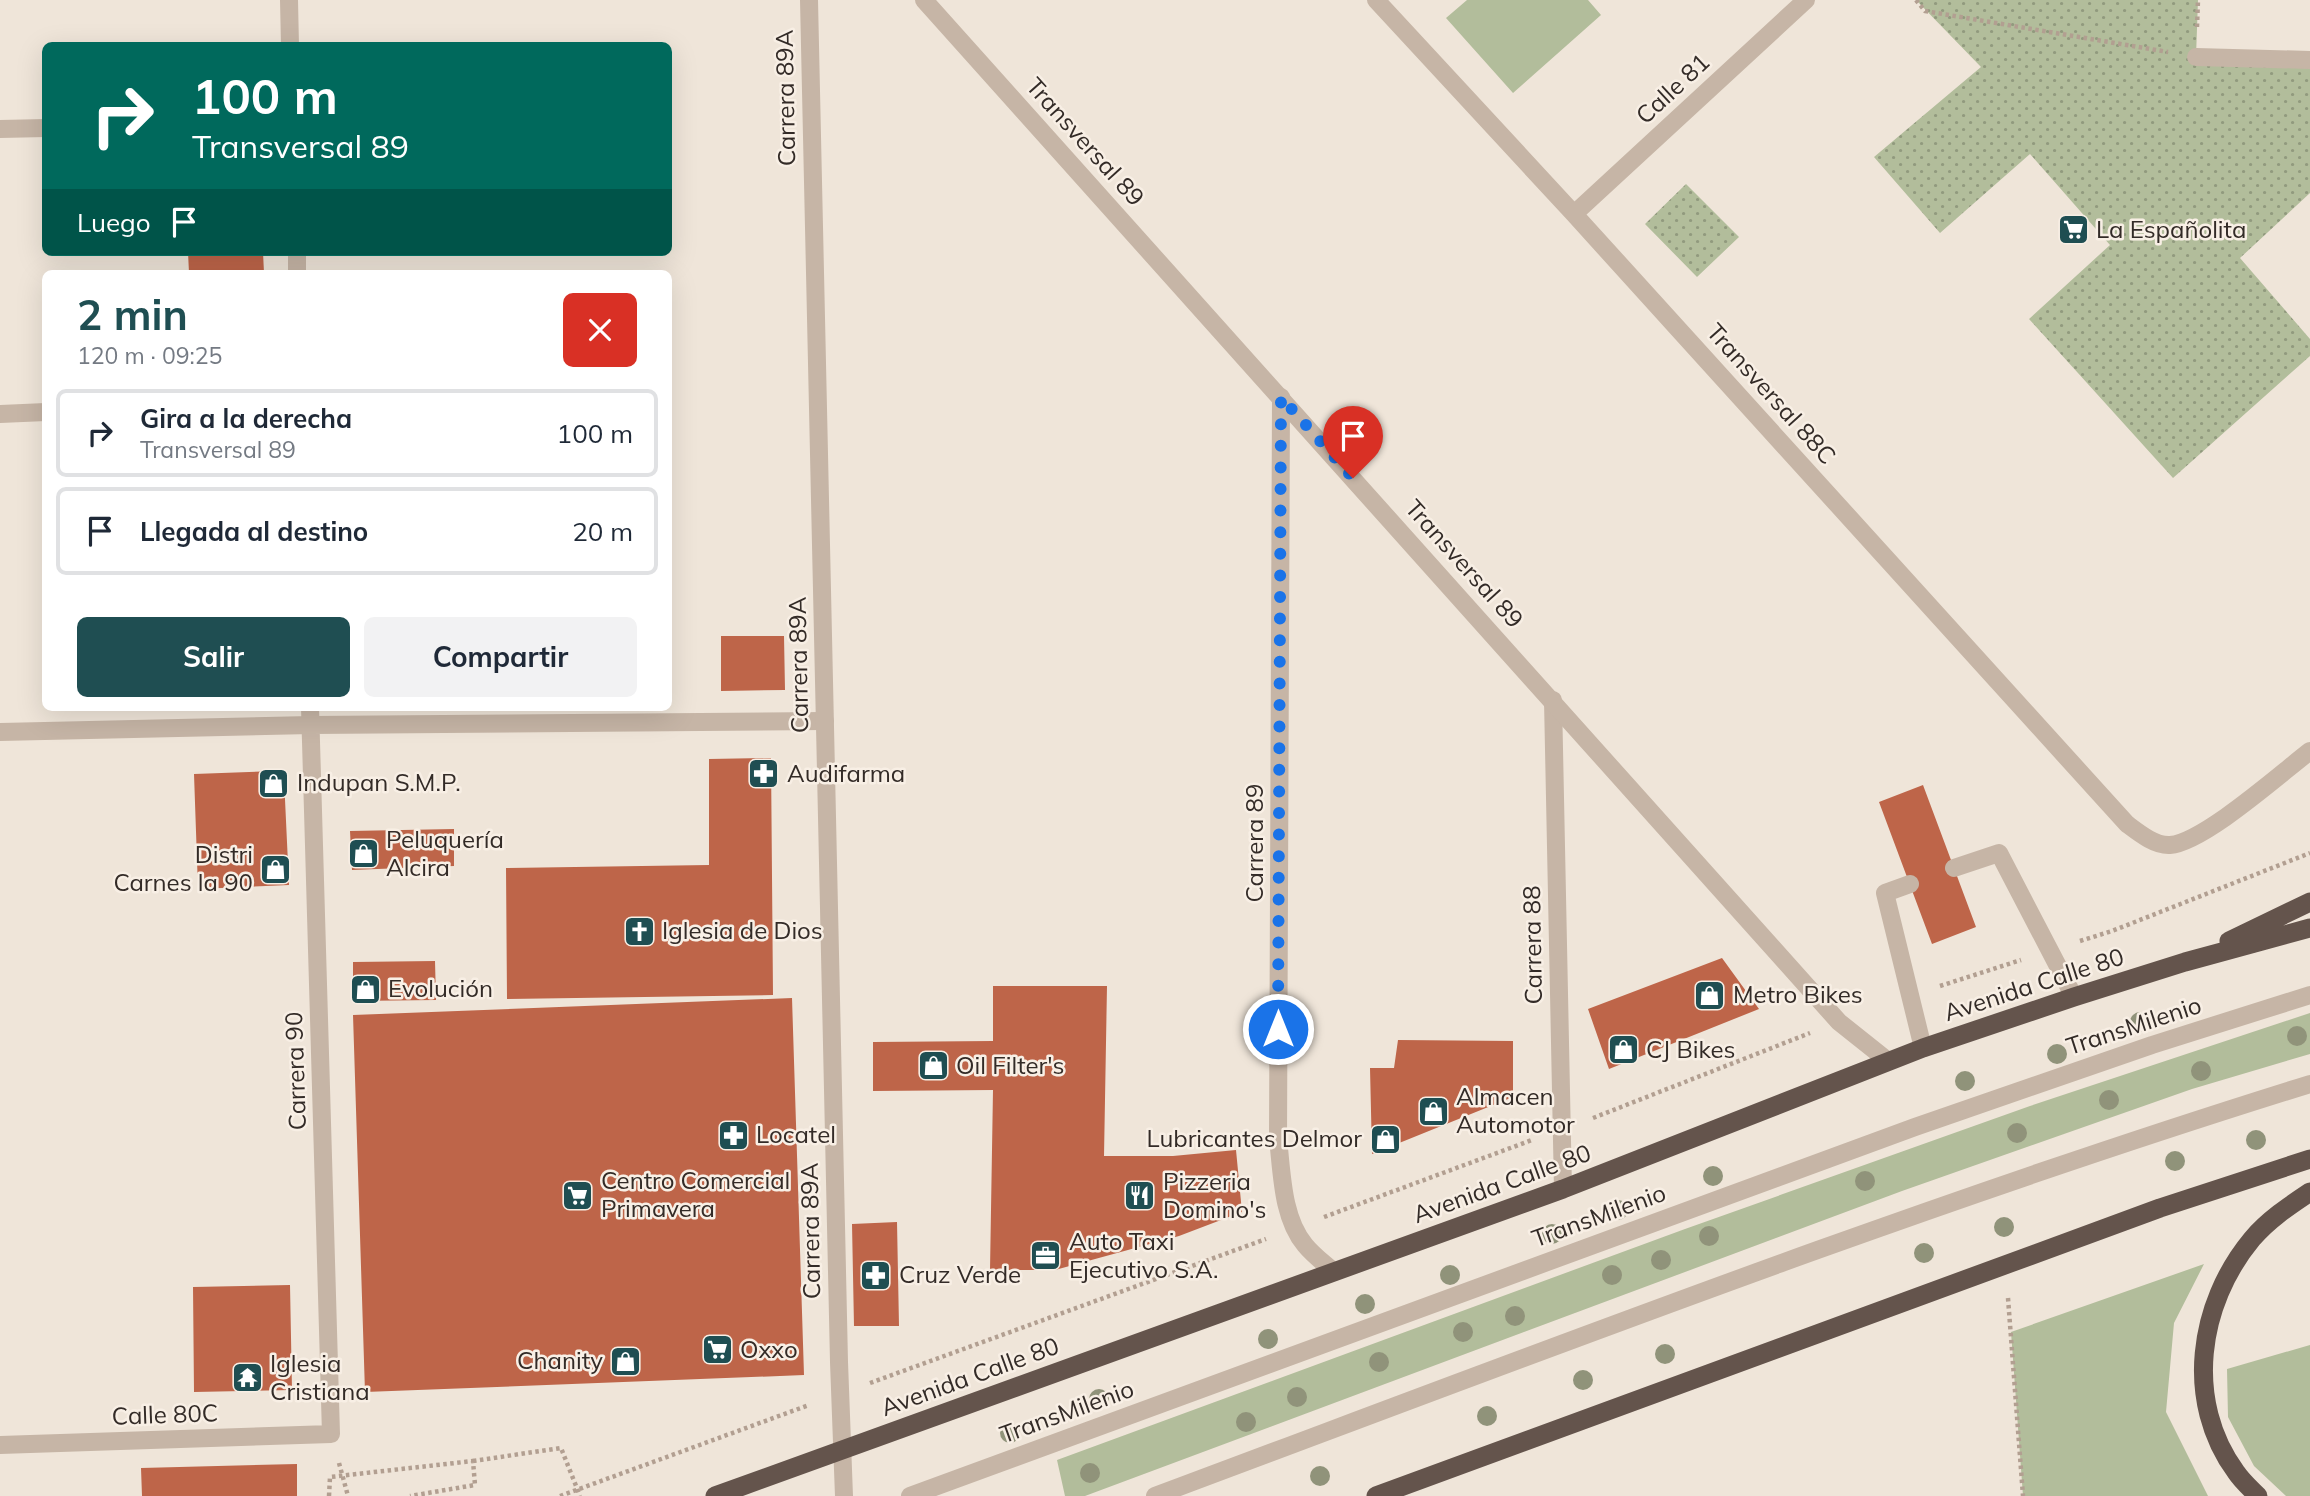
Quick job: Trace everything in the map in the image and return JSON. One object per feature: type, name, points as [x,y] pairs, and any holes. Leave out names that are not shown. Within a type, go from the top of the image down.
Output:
[{"type":"highway","points":[[2185,962],[2310,902]]},
{"type":"highway","name":"Avenida Calle 80","points":[[715,1496],[1563,1189],[1923,1048],[2185,962],[2310,928]]},
{"type":"highway","points":[[1376,1496],[2161,1208],[2310,1159]]},
{"type":"highway","points":[[2258,1496],[2235,1472],[2213,1432],[2206,1406],[2203,1373],[2206,1331],[2218,1293],[2235,1262],[2253,1238],[2279,1213],[2310,1192]]},
{"type":"street","points":[[289,0],[290,42]]},
{"type":"street","name":"Carrera 89A","points":[[809,0],[844,1496]]},
{"type":"street","name":"Transversal 89","points":[[924,0],[1839,1022],[1888,1061]]},
{"type":"street","name":"Transversal 88C","points":[[1376,0],[1574,214],[2127,824],[2143,837],[2167,845],[2189,841],[2310,751]]},
{"type":"street","name":"Calle 81","points":[[1574,214],[1806,0]]},
{"type":"street","points":[[2196,57],[2310,60]]},
{"type":"street","points":[[0,129],[42,128]]},
{"type":"street","name":"Carrera 89","points":[[1281,397],[1278,1139],[1286,1194],[1295,1228],[1303,1243],[1334,1272]]},
{"type":"street","points":[[0,414],[42,412]]},
{"type":"street","name":"Carrera 88","points":[[1553,700],[1563,1189]]},
{"type":"street","points":[[0,732],[310,716],[567,714],[825,721]]},
{"type":"street","name":"Carrera 90","points":[[310,716],[331,1434]]},
{"type":"street","points":[[1954,868],[1998,853],[2074,997]]},
{"type":"street","points":[[1910,884],[1885,894],[1923,1048]]},
{"type":"street","name":"TransMilenio","points":[[910,1496],[1915,1127],[2152,1045],[2310,995]]},
{"type":"street","points":[[1155,1496],[1924,1211],[2155,1132],[2310,1084]]},
{"type":"street","name":"Calle 80C","points":[[0,1445],[331,1434]]},
{"type":"path","points":[[1916,0],[1925,11],[2196,57]]},
{"type":"path","points":[[1910,996],[2112,931],[2310,853]]},
{"type":"path","points":[[560,1496],[1562,1130],[1839,1022]]},
{"type":"path","points":[[2006,1264],[2023,1496]]},
{"type":"path","points":[[329,1496],[330,1477],[483,1460],[561,1448],[580,1496]]},
{"type":"path","points":[[410,1496],[475,1485],[473,1461]]},
{"type":"green space","points":[[1467,0],[1588,0],[1601,15],[1513,93],[1446,18]]},
{"type":"green space","points":[[1916,0],[2198,0],[2196,57],[2310,60],[2310,193],[2240,258],[2310,339],[2310,356],[2173,478],[2029,319],[2110,245],[2030,154],[1940,233],[1874,157],[1981,67]]},
{"type":"green space","points":[[1686,184],[1739,237],[1697,277],[1645,224]]},
{"type":"green space","points":[[2310,1013],[2310,1054],[2192,1089],[1902,1191],[1085,1496],[1065,1496],[1057,1460],[1685,1229],[2030,1106]]},
{"type":"green space","points":[[2204,1264],[2174,1323],[2166,1412],[2208,1496],[2023,1496],[2011,1332]]},
{"type":"green space","points":[[2310,1345],[2310,1496],[2286,1496],[2254,1466],[2228,1417],[2227,1369]]},
{"type":"building","points":[[188,256],[263,256],[264,270],[189,270]]},
{"type":"building","points":[[721,636],[784,636],[785,690],[721,691]]},
{"type":"building","name":"Iglesia de Dios","points":[[771,758],[773,995],[507,999],[506,868],[709,865],[709,759]]},
{"type":"building","points":[[278,771],[284,778],[289,885],[198,889],[194,774]]},
{"type":"building","points":[[1923,785],[1976,927],[1932,944],[1879,802]]},
{"type":"building","points":[[454,829],[454,866],[352,870],[350,831]]},
{"type":"building","points":[[1722,958],[1759,1009],[1609,1069],[1588,1009]]},
{"type":"building","points":[[435,961],[436,1000],[353,1001],[353,962]]},
{"type":"building","points":[[993,986],[1107,986],[1104,1156],[1173,1156],[1236,1150],[1242,1212],[1179,1236],[1055,1270],[990,1270],[993,1090],[873,1091],[873,1042],[993,1041]]},
{"type":"building","name":"Centro Comercial Primavera","points":[[792,998],[804,1375],[365,1392],[353,1015]]},
{"type":"building","points":[[1398,1040],[1513,1041],[1513,1097],[1372,1154],[1370,1068],[1394,1068]]},
{"type":"building","name":"Cruz Verde","points":[[897,1222],[899,1326],[854,1326],[852,1224]]},
{"type":"building","points":[[290,1285],[292,1390],[194,1392],[193,1287]]},
{"type":"building","points":[[297,1464],[297,1496],[142,1496],[141,1468]]},
{"type":"place","name":"La Españolita","points":[[2073,230]]},
{"type":"place","name":"Audifarma","points":[[764,774]]},
{"type":"place","name":"Indupan S.M.P.","points":[[274,783]]},
{"type":"place","name":"Peluquería Alcira","points":[[363,854]]},
{"type":"place","name":"Distri Carnes la 90","points":[[276,869]]},
{"type":"place","name":"Iglesia de Dios","points":[[639,931]]},
{"type":"place","name":"Evolución","points":[[365,989]]},
{"type":"place","name":"Metro Bikes","points":[[1710,995]]},
{"type":"place","name":"CJ Bikes","points":[[1623,1050]]},
{"type":"place","name":"Oil Filter's","points":[[933,1066]]},
{"type":"place","name":"Almacen Automotor","points":[[1433,1111]]},
{"type":"place","name":"Locatel","points":[[733,1135]]},
{"type":"place","name":"Lubricantes Delmor","points":[[1385,1139]]},
{"type":"place","name":"Centro Comercial Primavera","points":[[578,1195]]},
{"type":"place","name":"Pizzeria Domino's","points":[[1140,1196]]},
{"type":"place","name":"Auto Taxi Ejecutivo S.A.","points":[[1046,1256]]},
{"type":"place","name":"Cruz Verde","points":[[876,1275]]},
{"type":"place","name":"Oxxo","points":[[717,1350]]},
{"type":"place","name":"Chanity","points":[[626,1361]]},
{"type":"place","name":"Iglesia Cristiana","points":[[247,1378]]},
{"type":"route","points":[[1278,1029],[1281,397],[1353,478]]}]
